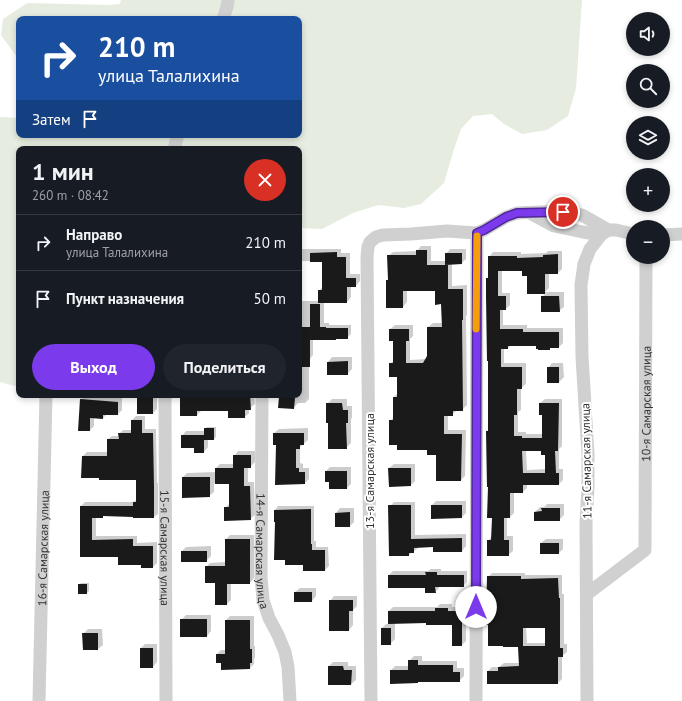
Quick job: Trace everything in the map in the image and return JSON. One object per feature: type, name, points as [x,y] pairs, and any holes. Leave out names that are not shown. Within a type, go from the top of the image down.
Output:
[{"type":"street","points":[[224,16],[228,0]]},
{"type":"street","points":[[476,701],[477,233],[506,217],[517,213],[563,212],[582,215],[605,232],[616,230],[626,232]]},
{"type":"street","name":"13-я Самарская улица","points":[[371,701],[368,247],[370,242],[376,237],[383,235],[447,231],[477,233]]},
{"type":"street","name":"11-я Самарская улица","points":[[587,701],[586,523],[588,454],[582,357],[581,285],[584,264],[590,249],[605,232]]},
{"type":"street","points":[[670,235],[682,234]]},
{"type":"street","name":"10-я Самарская улица","points":[[587,594],[645,550],[646,264]]},
{"type":"street","name":"16-я Самарская улица","points":[[39,701],[46,398]]},
{"type":"street","name":"15-я Самарская улица","points":[[165,398],[166,701]]},
{"type":"street","name":"14-я Самарская улица","points":[[262,398],[263,600],[269,618],[285,652],[288,667],[290,701]]},
{"type":"shaded area","points":[[121,0],[582,0],[576,88],[568,116],[547,130],[522,134],[504,124],[492,114],[473,116],[461,129],[444,183],[421,204],[404,208],[378,205],[353,213],[322,229],[302,228],[302,146],[16,146],[16,386],[0,382],[0,117],[16,118],[16,138],[302,138],[302,16],[16,16],[16,56],[1,35],[3,19],[27,3],[120,4]]},
{"type":"building","points":[[416,250],[427,250],[427,265],[448,265],[448,289],[463,289],[463,411],[453,411],[453,416],[444,416],[444,434],[462,434],[461,481],[436,481],[436,455],[427,455],[427,450],[397,450],[397,445],[389,445],[389,420],[393,420],[393,397],[397,397],[397,377],[389,377],[389,363],[393,363],[393,341],[389,341],[389,329],[409,329],[409,341],[406,341],[406,363],[423,363],[427,356],[427,327],[442,327],[441,304],[435,305],[435,291],[403,291],[403,308],[386,308],[386,280],[388,280],[387,255],[416,255]]},
{"type":"building","points":[[337,252],[337,257],[346,257],[346,278],[356,278],[356,287],[347,287],[347,303],[318,303],[318,290],[322,290],[322,262],[310,262],[310,253]]},
{"type":"building","points":[[445,253],[462,253],[462,264],[445,265]]},
{"type":"building","points":[[558,254],[558,274],[545,274],[545,294],[527,294],[527,276],[522,276],[522,271],[498,271],[498,296],[506,296],[506,310],[500,310],[500,329],[523,329],[523,332],[559,332],[559,348],[538,350],[536,349],[536,346],[508,346],[508,349],[501,349],[501,367],[522,367],[522,389],[517,389],[517,415],[514,415],[514,436],[522,436],[522,438],[542,438],[542,415],[539,415],[539,403],[559,403],[558,451],[555,451],[556,473],[559,473],[559,485],[523,485],[523,493],[510,493],[510,518],[504,518],[504,540],[509,540],[509,556],[487,556],[487,540],[491,540],[492,518],[487,518],[488,487],[486,431],[488,431],[488,361],[486,278],[488,278],[488,256],[517,256],[517,258],[543,257],[543,255]],"holes":[[[522,451],[541,451],[541,455],[545,455],[545,473],[523,473]]]},
{"type":"building","points":[[541,296],[559,296],[560,312],[541,312]]},
{"type":"building","points":[[310,304],[320,304],[320,327],[348,328],[348,339],[310,340],[310,367],[302,367],[302,327],[310,327]]},
{"type":"building","points":[[348,361],[348,375],[327,375],[327,362]]},
{"type":"building","points":[[547,367],[559,367],[559,383],[547,383]]},
{"type":"building","points":[[137,398],[153,398],[153,414],[137,414]]},
{"type":"building","points":[[180,398],[250,398],[251,410],[245,410],[245,418],[228,418],[228,411],[197,411],[197,416],[180,416]]},
{"type":"building","points":[[279,398],[295,398],[294,409],[278,408]]},
{"type":"building","points":[[80,399],[118,402],[118,415],[103,415],[103,419],[90,418],[90,431],[78,431]]},
{"type":"building","points":[[326,403],[342,403],[343,410],[348,410],[348,423],[346,423],[347,449],[328,449]]},
{"type":"building","points":[[131,420],[142,420],[142,433],[153,433],[154,518],[103,516],[103,518],[92,518],[92,540],[133,539],[133,546],[153,546],[153,568],[141,568],[141,565],[118,565],[118,557],[80,557],[80,506],[133,506],[133,502],[136,502],[136,480],[99,480],[99,478],[81,478],[82,456],[107,456],[107,439],[119,439],[118,433],[131,433]]},
{"type":"building","points":[[204,428],[214,428],[214,440],[204,440]]},
{"type":"building","points":[[273,433],[304,433],[304,445],[300,445],[300,449],[296,449],[296,468],[299,468],[299,472],[305,472],[305,484],[275,485],[276,445],[273,445]]},
{"type":"building","points":[[181,435],[204,435],[204,453],[194,453],[194,448],[181,448]]},
{"type":"building","points":[[233,455],[251,455],[251,468],[244,468],[244,486],[250,486],[251,520],[224,521],[224,507],[229,507],[229,484],[215,484],[215,468],[233,468]]},
{"type":"building","points":[[388,468],[411,468],[411,486],[389,487]]},
{"type":"building","points":[[325,471],[347,471],[347,489],[329,489],[329,482],[325,482]]},
{"type":"building","points":[[182,477],[210,477],[210,497],[182,498]]},
{"type":"building","points":[[388,505],[411,505],[411,539],[462,538],[462,552],[433,552],[433,547],[414,548],[414,553],[409,553],[409,556],[389,556]]},
{"type":"building","points":[[431,505],[462,505],[462,518],[431,519]]},
{"type":"building","points":[[541,508],[560,508],[560,521],[534,521],[534,512],[542,511]]},
{"type":"building","points":[[311,509],[312,550],[325,550],[325,571],[303,571],[303,565],[285,565],[285,560],[274,560],[274,510]]},
{"type":"building","points":[[350,512],[350,527],[335,527],[335,513]]},
{"type":"building","points":[[225,539],[250,539],[250,584],[227,584],[227,605],[215,605],[215,583],[205,583],[205,566],[225,566]]},
{"type":"building","points":[[540,543],[559,543],[559,554],[540,554]]},
{"type":"building","points":[[181,551],[207,551],[207,562],[181,562]]},
{"type":"building","points":[[425,572],[437,572],[437,575],[464,575],[464,587],[435,587],[436,593],[425,593],[425,588],[388,588],[388,575],[426,575]]},
{"type":"building","points":[[487,576],[521,576],[521,579],[558,578],[560,598],[560,648],[563,648],[563,657],[558,657],[558,684],[487,684],[487,671],[498,671],[498,667],[519,666],[518,647],[488,646],[488,625],[486,625]],"holes":[[[523,628],[545,628],[545,646],[523,646]]]},
{"type":"building","points":[[78,584],[87,584],[87,594],[78,594]]},
{"type":"building","points":[[294,592],[312,592],[312,602],[294,602]]},
{"type":"building","points":[[329,600],[353,600],[353,611],[349,611],[349,631],[329,631]]},
{"type":"building","points":[[435,608],[448,608],[448,611],[462,611],[462,646],[452,646],[452,625],[426,625],[426,623],[388,624],[388,611],[435,611]]},
{"type":"building","points":[[180,619],[207,619],[207,637],[180,637]]},
{"type":"building","points":[[225,620],[250,620],[250,649],[252,649],[252,663],[250,663],[250,669],[221,670],[221,663],[216,663],[216,654],[225,654]]},
{"type":"building","points":[[381,628],[391,628],[391,645],[381,645]]},
{"type":"building","points":[[82,633],[98,633],[98,650],[83,650]]},
{"type":"building","points":[[140,648],[153,648],[153,668],[140,668]]},
{"type":"building","points":[[408,660],[418,660],[418,665],[453,665],[453,672],[460,672],[460,682],[390,684],[390,670],[408,670]]},
{"type":"building","points":[[328,666],[343,666],[344,670],[352,670],[351,685],[328,685]]},
{"type":"slow traffic","points":[[476,329],[477,236]]},
{"type":"route","points":[[476,607],[477,233],[506,217],[517,213],[563,212]]}]
